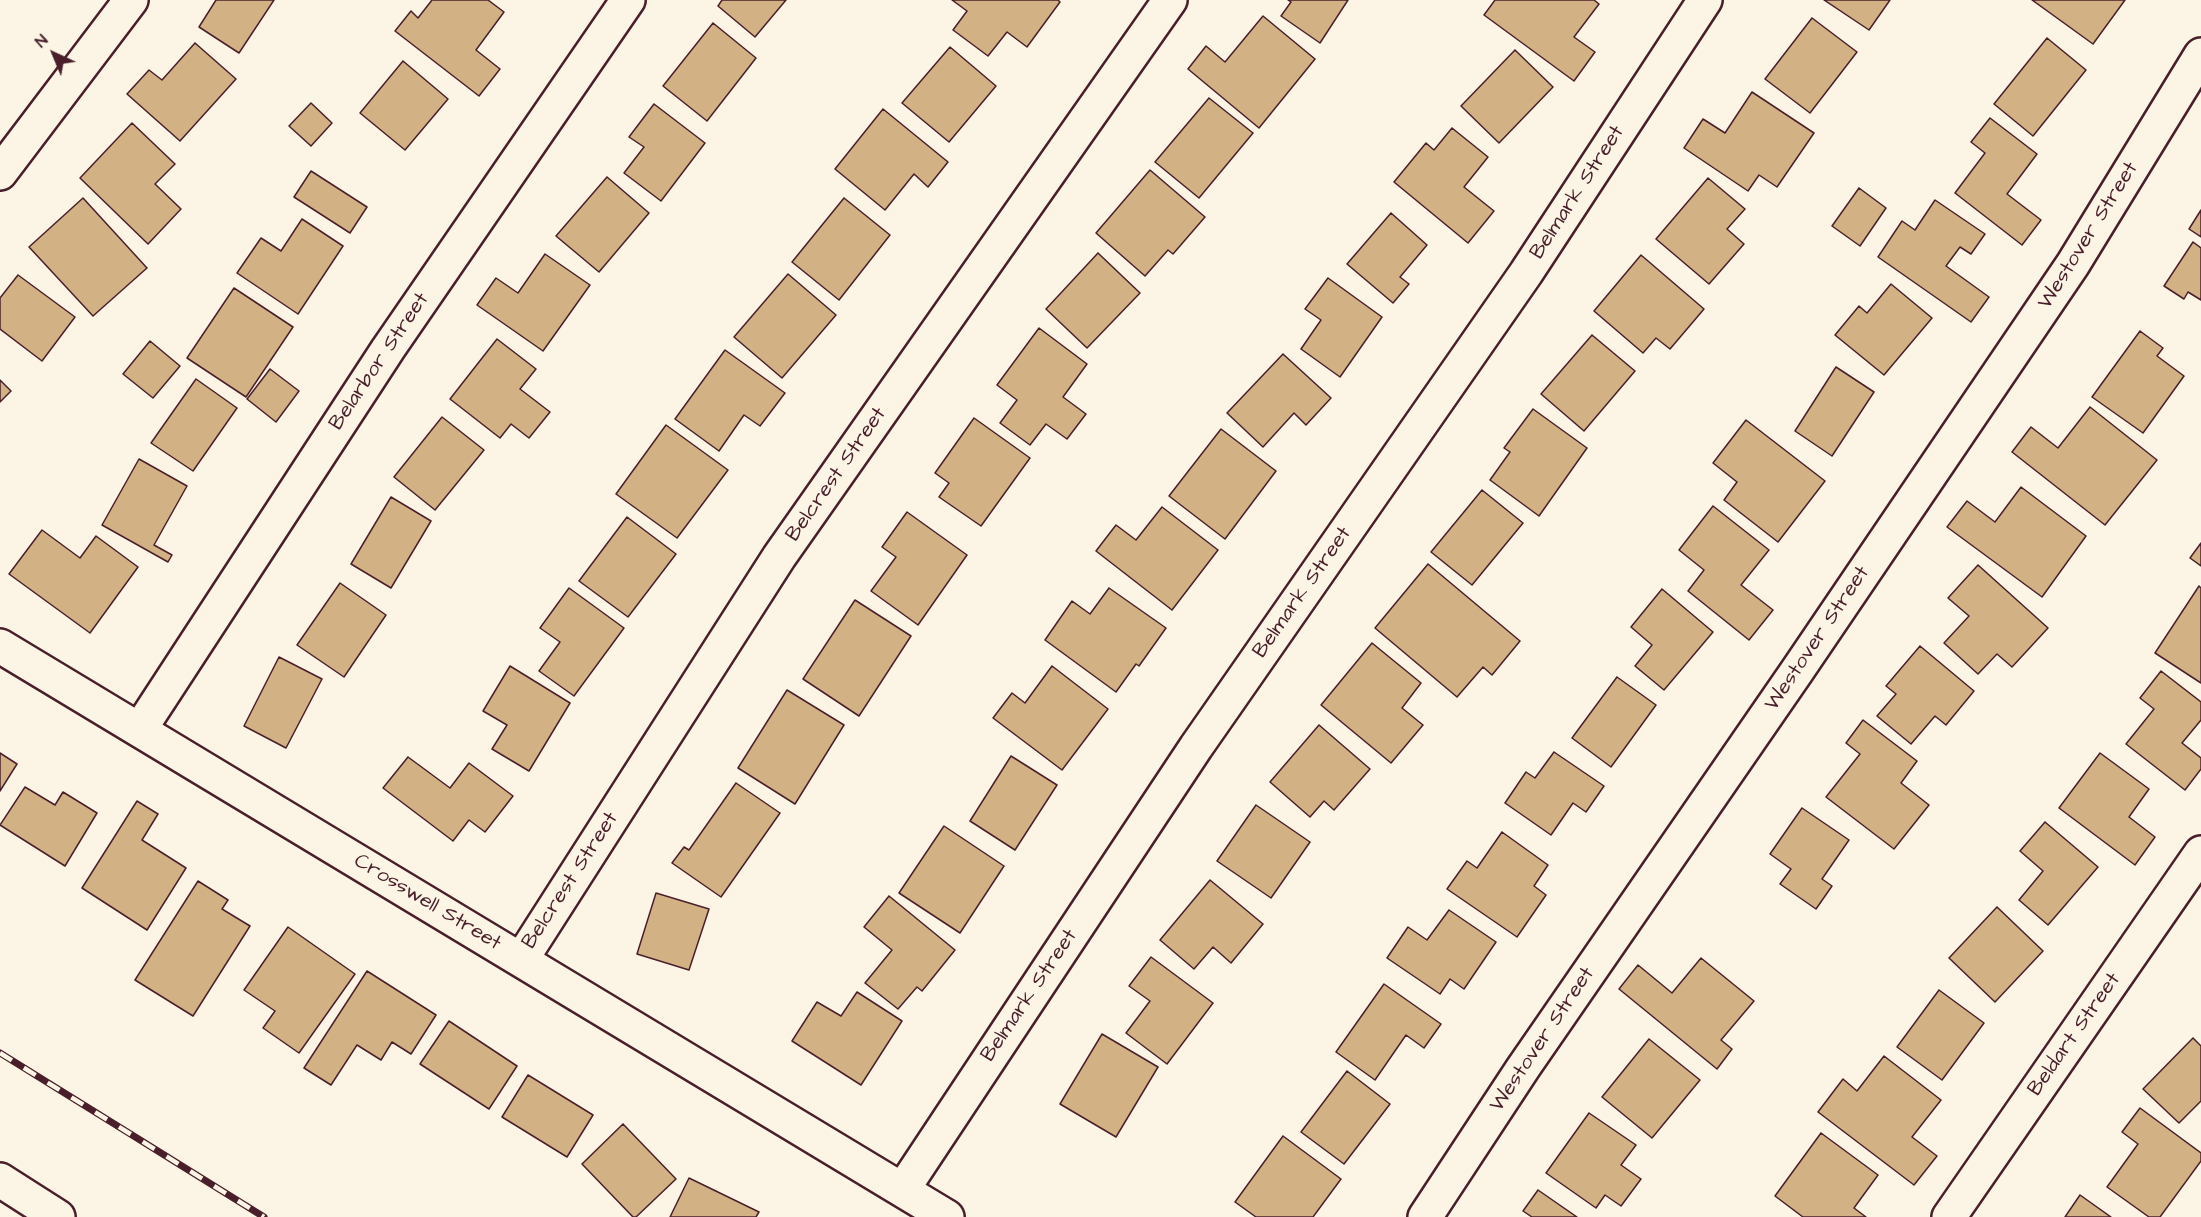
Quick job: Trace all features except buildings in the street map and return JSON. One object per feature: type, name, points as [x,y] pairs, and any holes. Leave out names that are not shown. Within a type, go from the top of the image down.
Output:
[{"type":"street","points":[[0,173],[131,0]]},
{"type":"street","name":"Belarbor Street","points":[[140,729],[388,349],[628,0]]},
{"type":"street","name":"Belcrest Street","points":[[521,960],[779,557],[1170,0]]},
{"type":"street","name":"Belmark Street","points":[[903,1189],[1196,747],[1526,273],[1705,0]]},
{"type":"street","name":"Westover Street","points":[[1425,1217],[1529,1058],[1790,681],[2073,264],[2201,55]]},
{"type":"street","name":"Crosswell Street","points":[[0,646],[947,1217]]},
{"type":"street","name":"Beldart Street","points":[[1949,1217],[2201,853]]},
{"type":"street","points":[[0,1180],[58,1217]]},
{"type":"railway","points":[[0,1053],[264,1217]]}]
